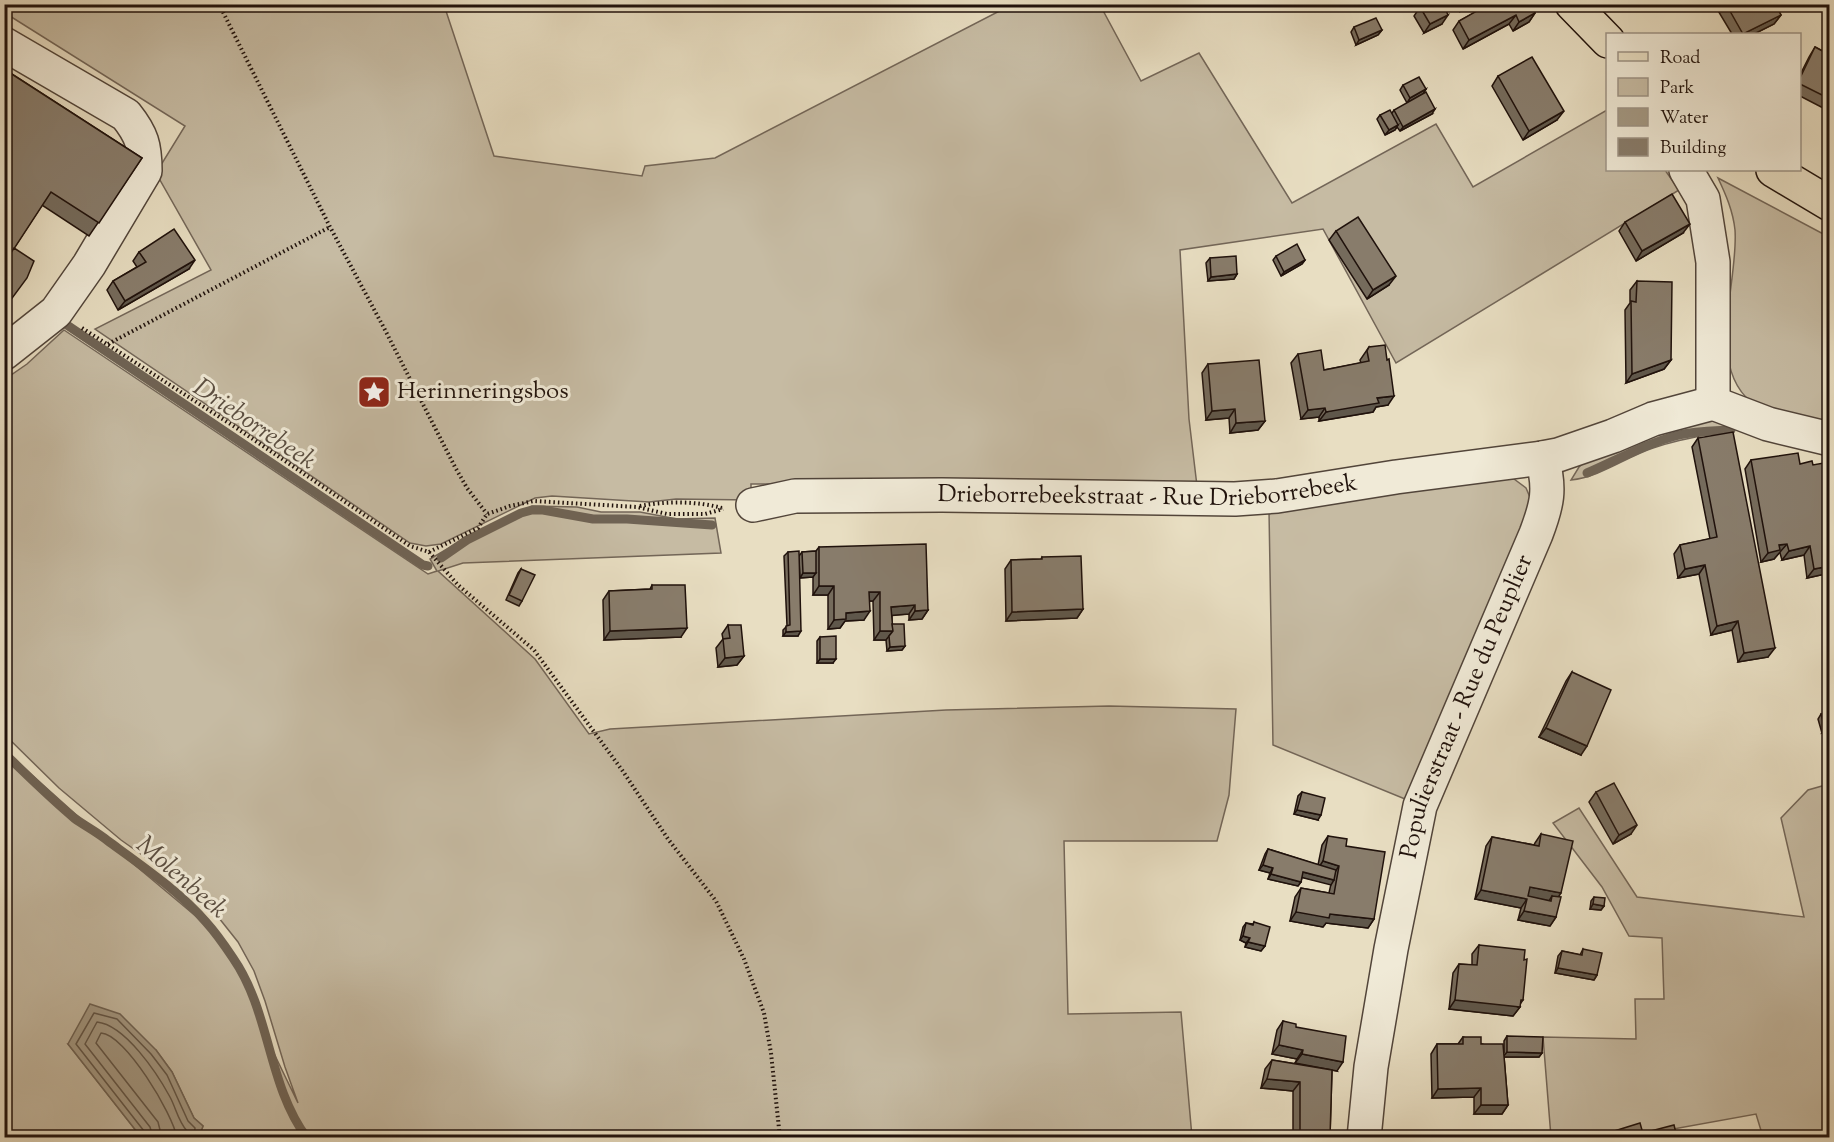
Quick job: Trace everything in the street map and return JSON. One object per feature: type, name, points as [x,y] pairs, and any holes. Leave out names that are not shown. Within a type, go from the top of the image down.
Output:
[{"type":"main road","points":[[1572,4],[1606,39]]},
{"type":"main road","points":[[1775,171],[1830,204]]},
{"type":"street","points":[[4,45],[126,115],[139,131],[146,154],[146,171],[89,265],[56,312],[4,353]]},
{"type":"street","points":[[1687,171],[1703,199],[1713,262],[1713,403]]},
{"type":"street","points":[[1542,458],[1558,455],[1613,436],[1653,419],[1713,403],[1768,424],[1830,439]]},
{"type":"street","name":"Drieborrebeekstraat - Rue Drieborrebeek","points":[[753,505],[795,496],[1256,497],[1324,490],[1463,467],[1542,458]]},
{"type":"street","name":"Populierstraat - Rue du Peuplier","points":[[1364,1137],[1371,1067],[1391,949],[1420,806],[1546,508],[1548,478],[1542,458]]},
{"type":"path","points":[[219,4],[330,227],[455,467],[467,488],[487,514]]},
{"type":"path","points":[[107,345],[330,227]]},
{"type":"path","points":[[56,312],[228,423],[410,546],[429,552],[459,585],[534,650],[622,770],[668,839],[716,901],[744,959],[764,1013],[780,1137]]},
{"type":"path","points":[[429,552],[478,528],[487,514],[534,501],[637,507],[667,514],[705,514],[725,508],[709,504],[655,503],[637,507]]},
{"type":"green space","points":[[4,5],[444,5],[494,156],[642,176],[645,166],[715,158],[1011,5],[1100,5],[1141,81],[1199,53],[1292,203],[1436,124],[1473,187],[1606,111],[1606,171],[1666,171],[1679,190],[1396,363],[1323,229],[1180,250],[1189,419],[1197,486],[942,483],[751,484],[751,500],[676,499],[649,502],[552,496],[535,498],[441,544],[426,546],[410,543],[95,329],[211,270],[156,173],[185,126],[5,13]]},
{"type":"green space","points":[[1718,178],[1829,237],[1829,424],[1781,415],[1758,407],[1741,392],[1731,372],[1727,350],[1727,325],[1735,230],[1729,203]]},
{"type":"green space","points":[[64,330],[428,574],[437,571],[430,559],[469,536],[532,506],[577,507],[601,512],[640,512],[677,519],[715,518],[721,553],[463,563],[438,571],[535,659],[589,734],[610,729],[946,710],[1109,706],[1236,709],[1229,795],[1217,841],[1064,841],[1068,1014],[1181,1012],[1192,1137],[199,1137],[203,1126],[194,1118],[172,1072],[156,1050],[68,1044],[141,1137],[5,1137],[5,751],[100,836],[216,933],[250,987],[267,1039],[298,1103],[254,971],[238,942],[211,908],[189,888],[121,840],[59,788],[5,735],[4,380],[27,364]]},
{"type":"green space","points":[[1718,421],[1733,425],[1731,430],[1662,445],[1603,471],[1571,480],[1579,467],[1589,458],[1694,422]]},
{"type":"green space","points":[[1510,476],[1526,488],[1532,502],[1405,799],[1273,745],[1269,511]]},
{"type":"green space","points":[[1829,784],[1829,1137],[1763,1137],[1756,1114],[1629,1137],[1551,1137],[1543,1037],[1636,1039],[1635,999],[1664,999],[1662,938],[1629,936],[1602,887],[1553,823],[1579,808],[1637,897],[1804,917],[1781,818],[1808,790]]},
{"type":"water","points":[[90,1004],[120,1014],[156,1050],[172,1072],[194,1118],[203,1126],[199,1137],[141,1137],[68,1044]]},
{"type":"building","points":[[1425,4],[1443,4],[1448,15],[1430,24],[1420,7]]},
{"type":"building","points":[[1483,4],[1531,4],[1535,13],[1519,22],[1516,15],[1469,40],[1459,21],[1484,7]]},
{"type":"building","points":[[1726,4],[1775,4],[1781,15],[1742,33]]},
{"type":"building","points":[[1376,18],[1382,30],[1359,40],[1354,27]]},
{"type":"building","points":[[1815,47],[1830,55],[1830,99],[1801,84],[1801,76]]},
{"type":"building","points":[[1532,57],[1564,111],[1529,131],[1498,76]]},
{"type":"building","points":[[4,69],[142,158],[99,223],[51,192],[4,264]]},
{"type":"building","points":[[1419,77],[1426,89],[1410,98],[1403,85]]},
{"type":"building","points":[[1426,92],[1435,109],[1403,127],[1394,110]]},
{"type":"building","points":[[1390,110],[1398,125],[1389,130],[1380,115]]},
{"type":"building","points":[[1672,194],[1690,224],[1642,251],[1625,222]]},
{"type":"building","points":[[1358,217],[1396,276],[1373,290],[1336,231]]},
{"type":"building","points":[[174,229],[195,260],[125,301],[113,281],[146,262],[139,252]]},
{"type":"building","points":[[1297,244],[1305,260],[1284,272],[1276,256]]},
{"type":"building","points":[[14,248],[34,261],[27,278],[4,309],[4,264]]},
{"type":"building","points":[[1236,256],[1237,274],[1211,277],[1210,258]]},
{"type":"building","points":[[1637,281],[1672,282],[1671,360],[1632,374],[1631,301],[1636,302]]},
{"type":"building","points":[[1385,345],[1394,396],[1377,398],[1379,403],[1326,412],[1325,408],[1308,410],[1298,354],[1321,350],[1324,370],[1369,361],[1367,351],[1369,347]]},
{"type":"building","points":[[1259,360],[1265,421],[1236,423],[1235,409],[1212,411],[1208,364]]},
{"type":"building","points":[[1733,432],[1775,648],[1744,653],[1738,621],[1717,626],[1705,565],[1685,569],[1680,545],[1717,537],[1698,438]]},
{"type":"building","points":[[1798,453],[1800,464],[1812,461],[1813,465],[1830,462],[1830,566],[1814,569],[1810,546],[1789,551],[1787,544],[1779,545],[1780,550],[1768,553],[1751,460]]},
{"type":"building","points":[[926,544],[928,610],[915,611],[915,605],[891,607],[893,631],[880,631],[880,592],[869,592],[870,611],[846,613],[846,619],[834,620],[834,586],[819,586],[819,547]]},
{"type":"building","points":[[799,551],[801,631],[786,632],[786,626],[790,625],[788,552]]},
{"type":"building","points":[[816,551],[816,573],[803,573],[802,552]]},
{"type":"building","points":[[1081,556],[1083,609],[1012,612],[1011,560]]},
{"type":"building","points":[[521,569],[535,575],[522,601],[509,595]]},
{"type":"building","points":[[652,585],[685,585],[687,628],[610,631],[609,591],[652,589]]},
{"type":"building","points":[[892,624],[904,624],[905,646],[890,647],[889,636],[893,631]]},
{"type":"building","points":[[728,625],[741,625],[744,656],[725,658],[723,639],[730,638]]},
{"type":"building","points":[[836,636],[836,659],[820,659],[820,637]]},
{"type":"building","points":[[1572,672],[1611,690],[1587,746],[1546,728]]},
{"type":"building","points":[[1830,712],[1830,727],[1825,729],[1821,714]]},
{"type":"building","points":[[1614,783],[1637,825],[1619,835],[1596,792]]},
{"type":"building","points":[[1302,792],[1325,798],[1321,815],[1297,810]]},
{"type":"building","points":[[1541,834],[1573,841],[1561,893],[1530,887],[1528,896],[1551,901],[1552,896],[1561,897],[1556,917],[1524,911],[1527,899],[1481,890],[1492,837],[1539,846]]},
{"type":"building","points":[[1328,836],[1347,839],[1346,846],[1385,852],[1374,919],[1330,914],[1329,918],[1296,912],[1301,888],[1334,894],[1339,866],[1323,861]]},
{"type":"building","points":[[1268,849],[1336,870],[1334,880],[1303,872],[1301,882],[1271,874],[1273,868],[1263,865]]},
{"type":"building","points":[[1594,897],[1605,898],[1604,906],[1593,904]]},
{"type":"building","points":[[1254,922],[1270,927],[1265,946],[1248,942],[1250,938],[1243,936],[1246,923],[1253,925]]},
{"type":"building","points":[[1479,945],[1525,950],[1524,960],[1527,959],[1523,1000],[1521,1000],[1520,1007],[1455,1000],[1459,964],[1477,965]]},
{"type":"building","points":[[1583,949],[1602,953],[1597,975],[1558,968],[1562,951],[1582,955]]},
{"type":"building","points":[[1283,1021],[1296,1024],[1296,1027],[1346,1036],[1343,1062],[1302,1054],[1303,1050],[1279,1045]]},
{"type":"building","points":[[1507,1036],[1543,1037],[1542,1053],[1507,1052]]},
{"type":"building","points":[[1463,1037],[1481,1037],[1481,1044],[1503,1044],[1508,1105],[1481,1105],[1481,1088],[1438,1089],[1437,1044],[1463,1044]]},
{"type":"building","points":[[1272,1060],[1332,1070],[1330,1137],[1300,1137],[1300,1082],[1267,1079]]},
{"type":"building","points":[[1640,1123],[1644,1137],[1595,1137]]},
{"type":"building","points":[[1674,1125],[1677,1137],[1644,1137],[1643,1133]]},
{"type":"waterway","name":"Drieborrebeek","points":[[58,319],[423,565],[428,566]]},
{"type":"waterway","name":"Drieborrebeek","points":[[1587,473],[1667,438],[1692,433],[1731,430]]},
{"type":"waterway","name":"Drieborrebeek","points":[[441,558],[467,540],[521,513],[532,510],[593,519],[712,525]]},
{"type":"waterway","name":"Molenbeek","points":[[4,753],[74,818],[172,889],[213,931],[245,979],[263,1025],[284,1095],[307,1138]]},
{"type":"place","name":"Herinneringsbos","points":[[374,392]]}]
